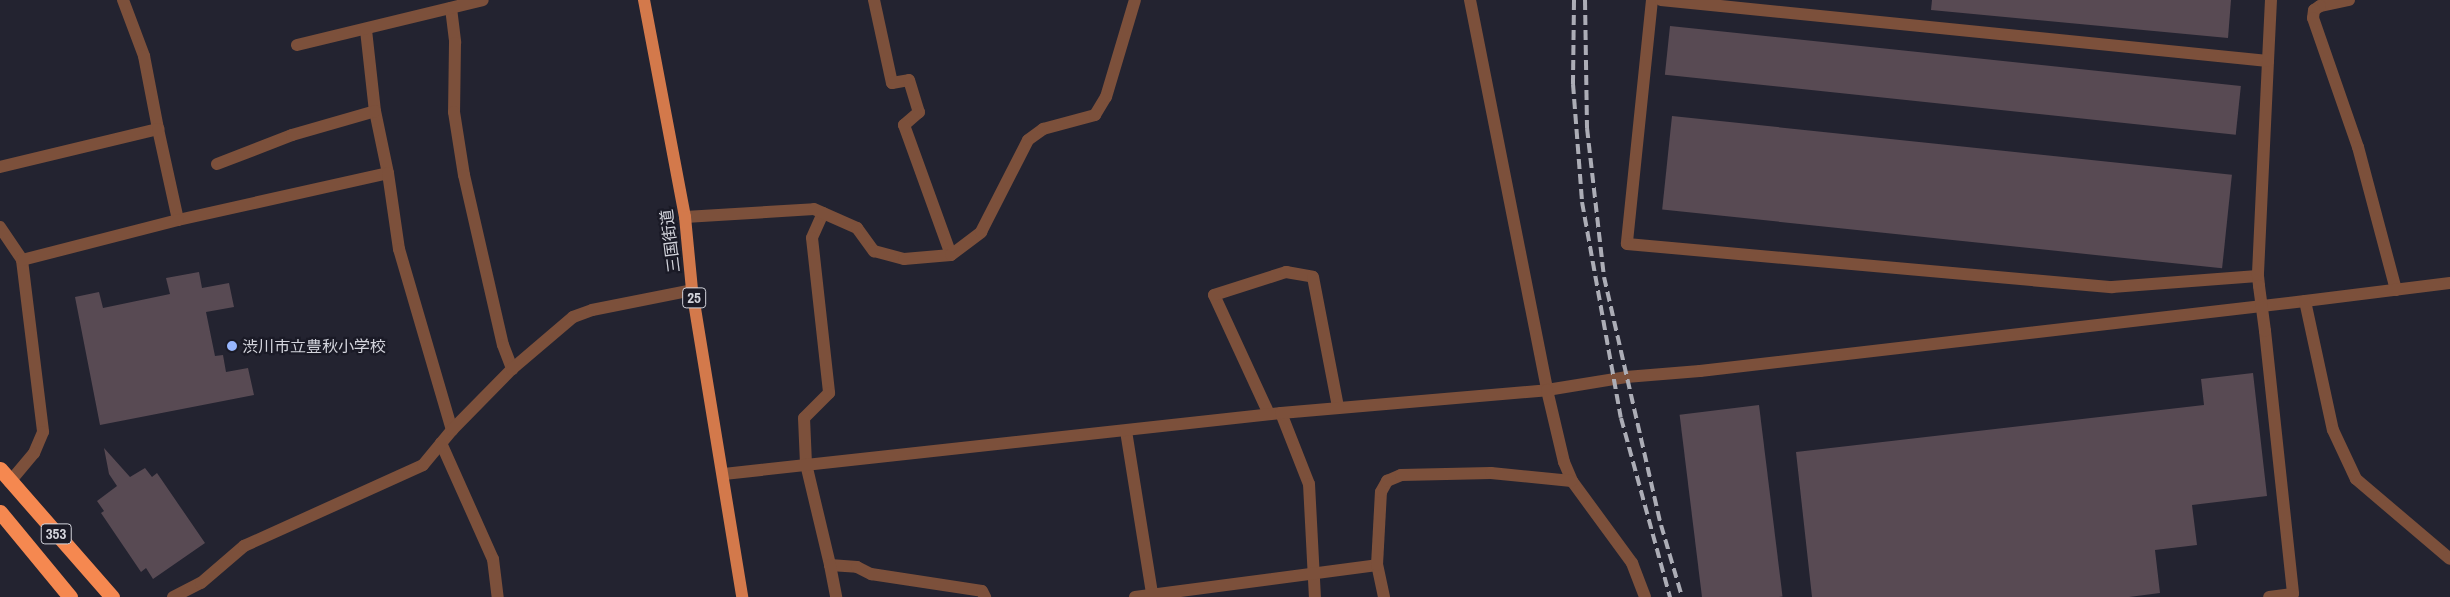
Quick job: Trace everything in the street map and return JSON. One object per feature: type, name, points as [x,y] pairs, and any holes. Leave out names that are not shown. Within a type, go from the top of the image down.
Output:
[{"type":"highway","name":"353","points":[[0,470],[112,597]]},
{"type":"highway","name":"353","points":[[0,512],[70,597]]},
{"type":"main road","name":"三国街道","points":[[644,0],[684,217],[692,290],[724,474],[742,597]]},
{"type":"street","points":[[123,0],[144,56],[178,220]]},
{"type":"street","points":[[297,45],[366,30],[483,0]]},
{"type":"street","points":[[874,0],[892,83],[909,80],[918,112],[904,125],[951,255]]},
{"type":"street","points":[[684,217],[814,209],[857,228],[874,251],[904,259],[951,255],[981,232],[1028,140],[1043,129],[1095,115],[1106,97],[1135,0]]},
{"type":"street","points":[[1470,0],[1547,390],[1564,462],[1572,481],[1632,563],[1646,597]]},
{"type":"street","points":[[1652,0],[1628,244],[2112,287],[2259,281]]},
{"type":"street","points":[[1661,0],[2268,61]]},
{"type":"street","points":[[2269,597],[2294,594],[2259,281],[2271,0]]},
{"type":"street","points":[[2349,0],[2320,6],[2314,10],[2313,18],[2358,147],[2396,290]]},
{"type":"street","points":[[451,8],[455,42],[454,112],[464,175],[503,345],[512,369]]},
{"type":"street","points":[[366,30],[375,111],[388,173],[399,248],[452,430]]},
{"type":"street","points":[[217,164],[292,135],[375,111]]},
{"type":"street","points":[[0,168],[158,129]]},
{"type":"street","points":[[22,260],[178,220],[388,173]]},
{"type":"street","points":[[823,213],[812,238],[829,393],[804,418],[806,464],[836,597]]},
{"type":"street","points":[[0,227],[22,260],[43,432],[34,453],[10,482]]},
{"type":"street","points":[[1316,597],[1313,574],[1309,484],[1214,294],[1286,272],[1313,277],[1338,407]]},
{"type":"street","points":[[724,474],[1275,413],[1547,390],[1626,377],[1700,371],[2450,283]]},
{"type":"street","points":[[174,597],[201,583],[244,546],[424,466],[452,430],[512,369],[573,317],[592,310],[692,290]]},
{"type":"street","points":[[2305,301],[2333,430],[2356,479],[2450,559]]},
{"type":"street","points":[[1126,431],[1152,594]]},
{"type":"street","points":[[441,443],[494,559],[498,597]]},
{"type":"street","points":[[1384,597],[1377,566],[1382,492],[1387,481],[1401,475],[1491,473],[1572,481]]},
{"type":"street","points":[[830,565],[858,567],[872,574],[982,591],[986,597]]},
{"type":"street","points":[[1135,597],[1377,566]]},
{"type":"building","points":[[1932,0],[2231,0],[2228,38],[1931,10]]},
{"type":"building","points":[[1670,26],[2241,86],[2236,135],[1665,75]]},
{"type":"building","points":[[1672,116],[2232,175],[2222,268],[1662,209]]},
{"type":"building","points":[[199,272],[202,288],[229,283],[234,307],[206,312],[215,356],[223,355],[226,372],[248,368],[254,395],[100,425],[75,297],[99,292],[103,308],[170,294],[166,278]]},
{"type":"building","points":[[2253,373],[2267,496],[2192,505],[2197,545],[2155,550],[2160,593],[2129,597],[1812,597],[1796,452],[2204,405],[2201,379]]},
{"type":"building","points":[[1759,405],[1783,597],[1702,597],[1680,415]]},
{"type":"building","points":[[104,448],[130,477],[145,468],[152,477],[157,473],[205,543],[153,579],[146,568],[141,572],[101,513],[104,511],[97,501],[117,486],[109,474]]},
{"type":"railway","points":[[1574,0],[1573,84],[1582,202],[1621,418],[1670,597]]},
{"type":"railway","points":[[1585,0],[1587,128],[1604,277],[1661,525],[1682,597]]},
{"type":"place","name":"渋川市立豊秋小学校","points":[[232,346]]}]
